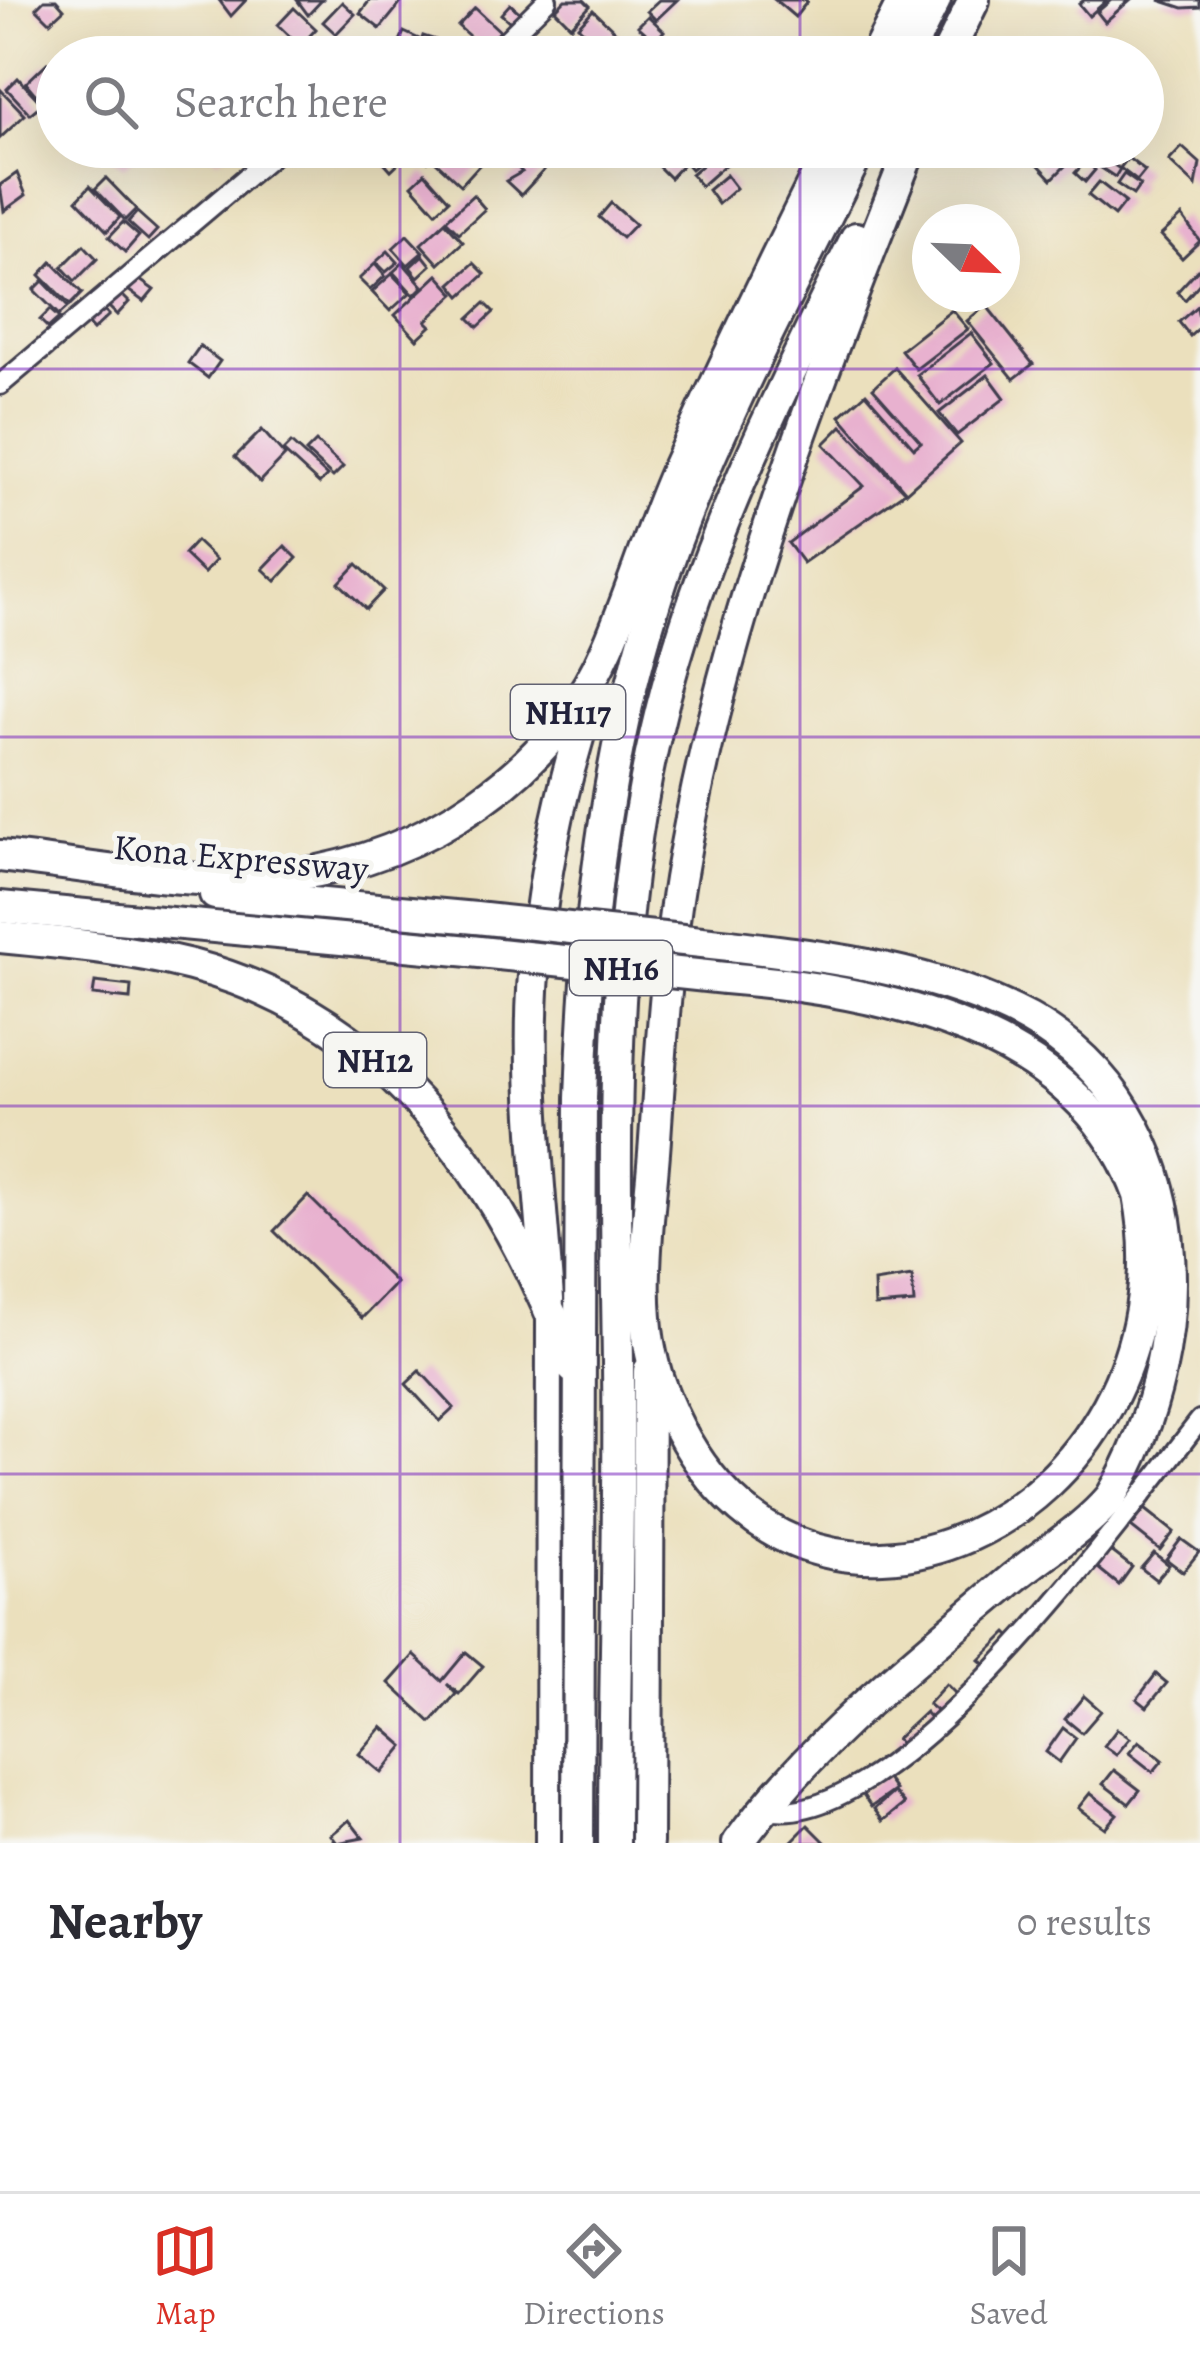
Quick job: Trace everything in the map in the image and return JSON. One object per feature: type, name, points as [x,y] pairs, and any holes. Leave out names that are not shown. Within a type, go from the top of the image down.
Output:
[{"type":"highway","points":[[886,36],[904,0]]},
{"type":"highway","points":[[917,36],[935,0]]},
{"type":"highway","points":[[956,36],[974,0]]},
{"type":"highway","name":"NH117","points":[[0,856],[203,877],[286,877],[359,862],[421,839],[465,814],[518,772],[552,735],[606,650],[674,473],[821,168]]},
{"type":"highway","name":"NH16","points":[[580,1397],[585,981],[607,798],[628,703],[675,544],[702,478],[852,168]]},
{"type":"highway","name":"NH16","points":[[614,1843],[616,1069],[637,825],[667,687],[717,539],[775,405],[891,168]]},
{"type":"highway","points":[[647,1843],[647,1264],[679,883],[699,780],[745,598],[799,430],[903,168]]},
{"type":"highway","points":[[549,1311],[536,1081],[536,944],[565,791],[606,650]]},
{"type":"highway","name":"Kona Expressway","points":[[0,875],[476,918],[730,945],[885,968],[1004,1007],[1054,1034],[1110,1083],[1156,1149],[1173,1186],[1188,1264],[1185,1342],[1176,1380],[1152,1438],[1107,1502],[862,1710],[764,1808],[738,1843]]},
{"type":"highway","name":"Kona Expressway","points":[[0,907],[817,988],[903,1009],[986,1036],[1054,1075],[1106,1132],[1140,1198],[1154,1261],[1147,1354],[1107,1444],[1063,1493],[995,1536],[952,1553],[886,1558],[823,1549],[794,1537],[731,1492],[668,1405],[649,1335]]},
{"type":"highway","name":"NH12","points":[[0,937],[88,945],[196,966],[266,992],[343,1036],[428,1108],[484,1182],[549,1311],[580,1397],[578,1843]]},
{"type":"street","points":[[511,36],[548,0]]},
{"type":"street","points":[[0,385],[257,168]]},
{"type":"street","points":[[548,1843],[549,1311]]},
{"type":"street","points":[[764,1808],[795,1814],[814,1808],[862,1785],[924,1744],[1004,1660],[1200,1420]]},
{"type":"building","points":[[44,0],[56,0],[64,9],[50,22],[36,8]]},
{"type":"building","points":[[219,0],[246,0],[231,16]]},
{"type":"building","points":[[297,0],[322,0],[308,15]]},
{"type":"building","points":[[370,0],[401,3],[380,29],[360,13]]},
{"type":"building","points":[[565,0],[584,0],[590,6],[571,26],[555,10]]},
{"type":"building","points":[[659,0],[677,0],[656,20],[647,11]]},
{"type":"building","points":[[775,0],[804,0],[807,2],[795,17]]},
{"type":"building","points":[[1107,0],[1089,16],[1079,4]]},
{"type":"building","points":[[1111,0],[1130,0],[1105,22],[1097,12]]},
{"type":"building","points":[[1159,0],[1200,0],[1200,7],[1183,8]]},
{"type":"building","points":[[342,2],[355,14],[336,34],[323,22]]},
{"type":"building","points":[[510,4],[526,18],[517,28],[501,14]]},
{"type":"building","points":[[294,8],[316,29],[309,36],[290,36],[278,25]]},
{"type":"building","points":[[475,8],[504,35],[469,36],[458,26]]},
{"type":"building","points":[[593,10],[618,34],[588,36],[578,26]]},
{"type":"building","points":[[648,16],[664,31],[649,36],[638,26]]},
{"type":"building","points":[[36,73],[36,95],[26,83]]},
{"type":"building","points":[[18,78],[36,98],[36,109],[30,114],[7,89]]},
{"type":"building","points":[[0,89],[25,115],[0,138]]},
{"type":"building","points":[[1182,147],[1200,163],[1196,186],[1169,161]]},
{"type":"building","points":[[443,168],[477,168],[461,185]]},
{"type":"building","points":[[518,168],[544,170],[521,195],[506,181],[522,172]]},
{"type":"building","points":[[660,168],[679,168],[670,178]]},
{"type":"building","points":[[698,168],[721,168],[701,186],[691,174]]},
{"type":"building","points":[[1042,168],[1063,168],[1052,179]]},
{"type":"building","points":[[1080,168],[1095,170],[1085,182],[1075,173]]},
{"type":"building","points":[[1120,168],[1145,171],[1137,181]]},
{"type":"building","points":[[17,173],[26,195],[4,211],[0,185]]},
{"type":"building","points":[[425,173],[449,200],[436,212],[412,185]]},
{"type":"building","points":[[1124,174],[1140,185],[1133,195],[1117,184]]},
{"type":"building","points":[[726,175],[736,188],[718,204],[708,190]]},
{"type":"building","points":[[106,178],[136,209],[125,220],[95,189]]},
{"type":"building","points":[[1099,182],[1125,202],[1114,216],[1088,195]]},
{"type":"building","points":[[90,186],[120,217],[107,231],[77,200]]},
{"type":"building","points":[[473,195],[485,209],[459,233],[446,220]]},
{"type":"building","points":[[611,203],[635,224],[622,238],[599,217]]},
{"type":"building","points":[[137,212],[157,230],[148,240],[128,222]]},
{"type":"building","points":[[1182,216],[1200,241],[1182,258],[1161,235]]},
{"type":"building","points":[[123,222],[139,236],[125,252],[109,237]]},
{"type":"building","points":[[445,222],[463,242],[439,264],[421,244]]},
{"type":"building","points":[[407,235],[423,252],[408,265],[393,248]]},
{"type":"building","points":[[84,245],[97,259],[75,281],[62,267]]},
{"type":"building","points":[[388,251],[398,262],[386,272],[376,262]]},
{"type":"building","points":[[423,255],[431,265],[418,277],[410,267]]},
{"type":"building","points":[[52,262],[82,293],[70,305],[40,275]]},
{"type":"building","points":[[403,263],[423,286],[414,295],[393,272]]},
{"type":"building","points":[[474,263],[485,274],[461,296],[451,284]]},
{"type":"building","points":[[375,264],[385,276],[370,290],[359,279]]},
{"type":"building","points":[[1200,267],[1200,283],[1185,300],[1177,292]]},
{"type":"building","points":[[392,274],[410,293],[390,311],[372,292]]},
{"type":"building","points":[[133,275],[154,290],[144,302],[124,287]]},
{"type":"building","points":[[438,275],[455,294],[426,321],[431,326],[417,339],[395,315]]},
{"type":"building","points":[[43,281],[68,307],[59,315],[34,290]]},
{"type":"building","points":[[117,290],[129,302],[117,315],[104,302]]},
{"type":"building","points":[[485,303],[494,312],[478,327],[469,318]]},
{"type":"building","points":[[98,304],[109,315],[93,330],[83,319]]},
{"type":"building","points":[[1197,306],[1200,327],[1190,336],[1179,322]]},
{"type":"building","points":[[50,310],[59,318],[48,328],[40,320]]},
{"type":"building","points":[[949,312],[968,329],[916,369],[901,350]]},
{"type":"building","points":[[978,312],[992,312],[1033,364],[1014,379],[967,321]]},
{"type":"building","points":[[971,333],[994,363],[940,405],[917,375]]},
{"type":"building","points":[[200,346],[220,361],[208,378],[188,363]]},
{"type":"building","points":[[895,368],[961,443],[906,492],[840,416],[866,393],[914,448],[921,442],[873,388]]},
{"type":"building","points":[[988,375],[1005,398],[957,435],[939,413]]},
{"type":"building","points":[[842,426],[905,492],[803,563],[788,543],[864,486],[824,444]]},
{"type":"building","points":[[262,430],[285,456],[260,482],[235,457]]},
{"type":"building","points":[[316,442],[343,467],[333,477],[306,452]]},
{"type":"building","points":[[291,443],[327,476],[319,484],[283,451]]},
{"type":"building","points":[[196,541],[216,560],[204,573],[184,554]]},
{"type":"building","points":[[285,546],[297,558],[276,581],[263,569]]},
{"type":"building","points":[[357,564],[384,590],[366,609],[339,583]]},
{"type":"building","points":[[95,982],[131,986],[130,999],[93,995]]},
{"type":"building","points":[[308,1196],[396,1283],[362,1318],[274,1231]]},
{"type":"building","points":[[912,1276],[914,1303],[875,1306],[874,1282]]},
{"type":"building","points":[[420,1371],[454,1408],[440,1421],[406,1384]]},
{"type":"building","points":[[1145,1509],[1174,1532],[1160,1550],[1131,1527]]},
{"type":"building","points":[[1181,1539],[1199,1552],[1183,1572],[1166,1559]]},
{"type":"building","points":[[1106,1547],[1132,1567],[1119,1585],[1093,1564]]},
{"type":"building","points":[[1154,1553],[1169,1565],[1156,1580],[1141,1568]]},
{"type":"building","points":[[1007,1633],[1014,1640],[988,1667],[980,1660]]},
{"type":"building","points":[[466,1652],[483,1666],[459,1694],[447,1684],[456,1694],[431,1722],[389,1683],[414,1655],[442,1681]]},
{"type":"building","points":[[1156,1674],[1167,1683],[1147,1707],[1137,1699]]},
{"type":"building","points":[[946,1684],[957,1695],[940,1714],[928,1704]]},
{"type":"building","points":[[1084,1696],[1101,1711],[1082,1733],[1065,1719]]},
{"type":"building","points":[[925,1712],[934,1722],[906,1749],[896,1739]]},
{"type":"building","points":[[382,1727],[404,1746],[382,1773],[359,1754]]},
{"type":"building","points":[[1063,1728],[1076,1738],[1059,1762],[1046,1752]]},
{"type":"building","points":[[1117,1729],[1130,1738],[1116,1755],[1104,1746]]},
{"type":"building","points":[[1139,1741],[1163,1760],[1153,1772],[1129,1753]]},
{"type":"building","points":[[1114,1770],[1140,1790],[1129,1804],[1103,1784]]},
{"type":"building","points":[[884,1775],[895,1790],[871,1807],[861,1792]]},
{"type":"building","points":[[894,1792],[904,1804],[883,1821],[874,1809]]},
{"type":"building","points":[[1090,1793],[1117,1814],[1105,1828],[1078,1808]]},
{"type":"building","points":[[349,1820],[363,1838],[337,1843],[331,1835]]},
{"type":"building","points":[[808,1825],[826,1843],[790,1843]]}]
